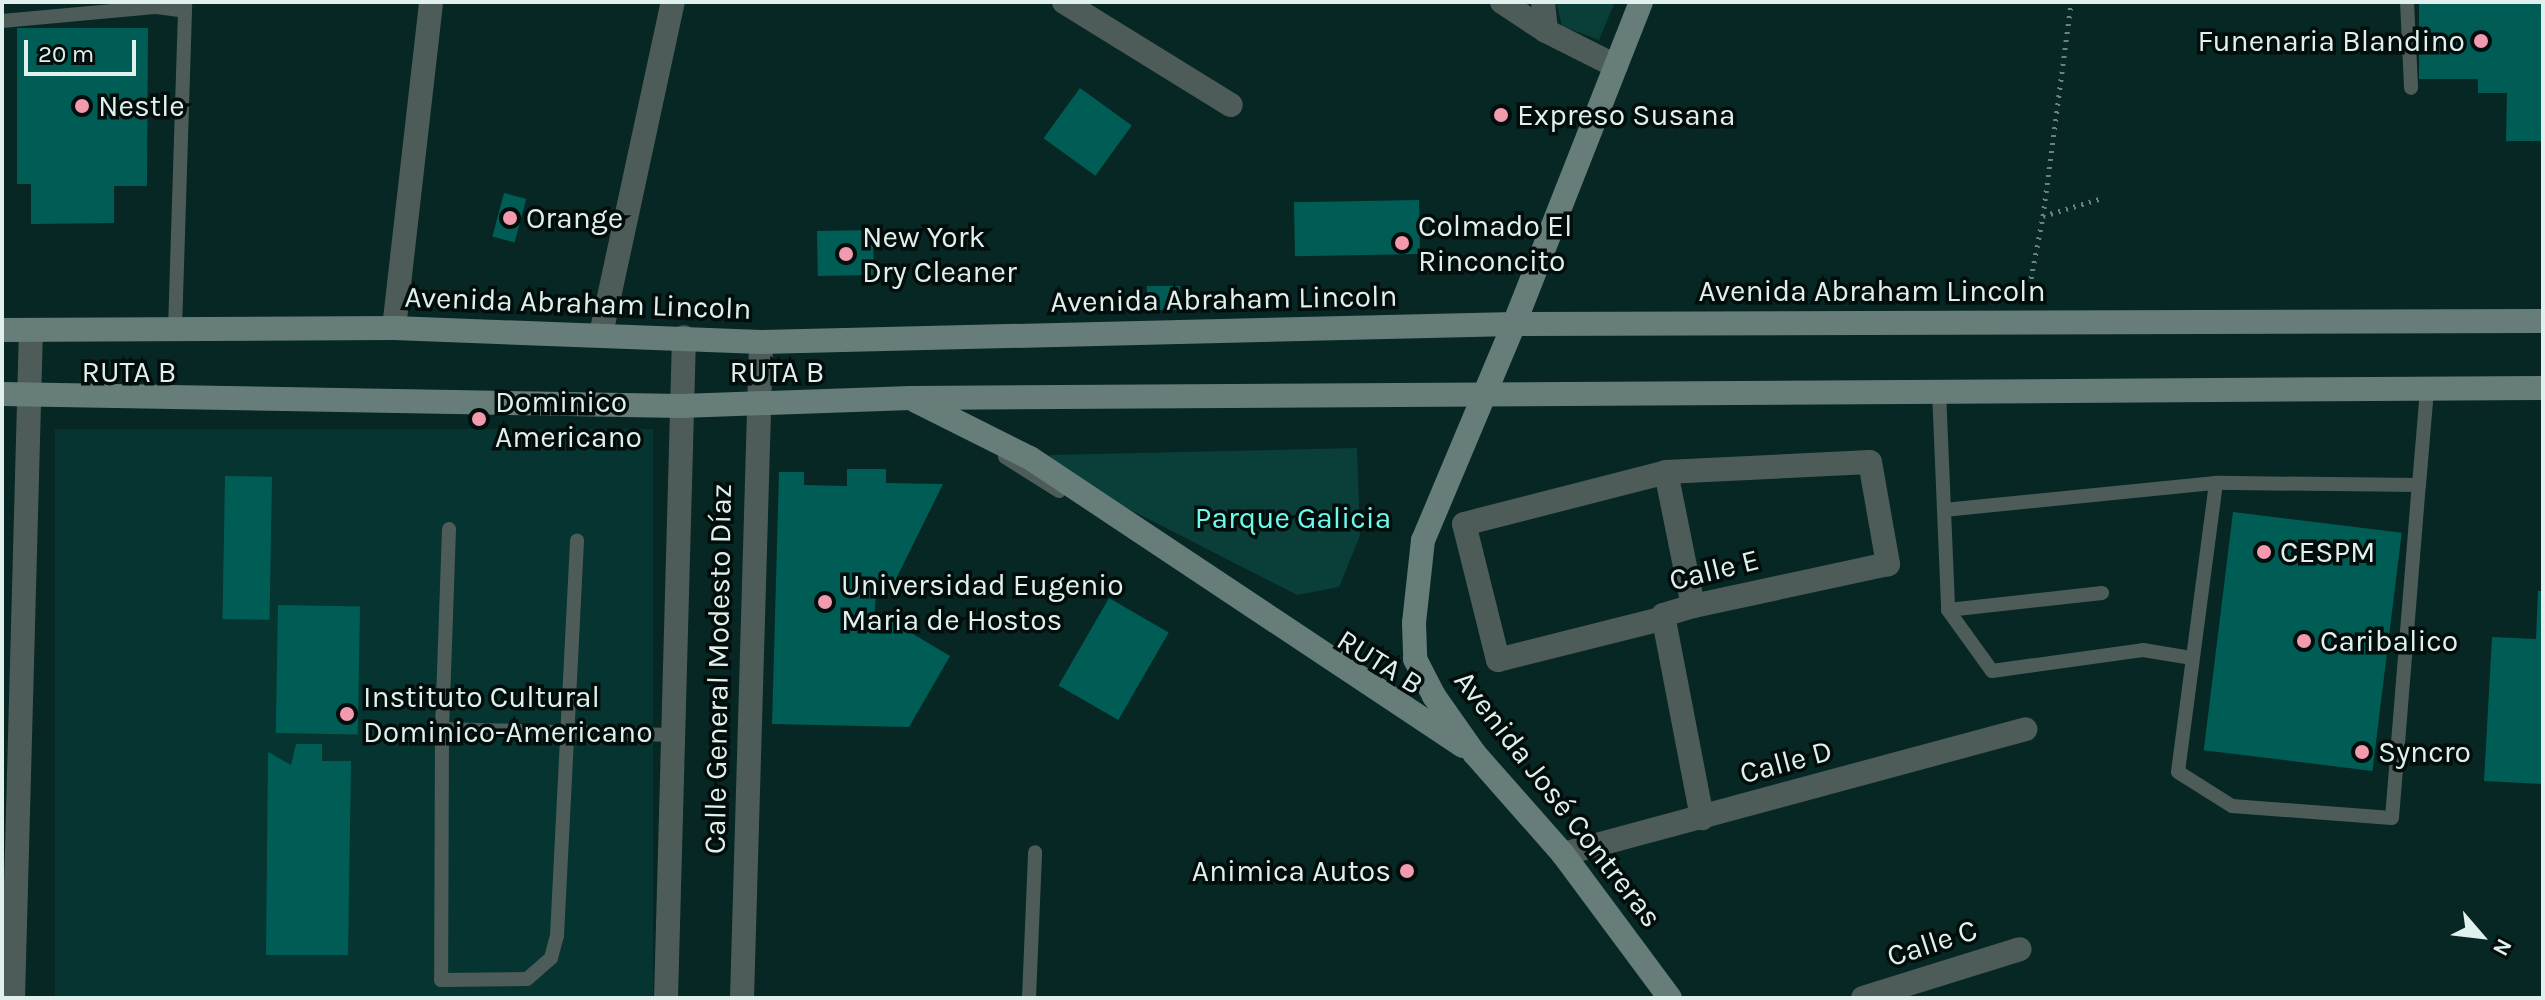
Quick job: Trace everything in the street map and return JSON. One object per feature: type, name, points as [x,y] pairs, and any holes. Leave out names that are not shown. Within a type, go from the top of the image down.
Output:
[{"type":"main road","name":"Avenida José Contreras","points":[[1641,2],[1514,324],[1423,540],[1414,623],[1415,659],[1434,696],[1474,753],[1563,854],[1670,998]]},
{"type":"main road","name":"Avenida Abraham Lincoln","points":[[2,330],[394,328],[761,342],[1514,324],[2543,321]]},
{"type":"main road","points":[[10,395],[681,406],[911,398],[2543,388]]},
{"type":"main road","points":[[911,398],[1030,458],[1474,753]]},
{"type":"street","points":[[394,328],[431,2]]},
{"type":"street","points":[[601,334],[673,2]]},
{"type":"street","points":[[1064,2],[1231,105]]},
{"type":"street","points":[[1502,2],[1546,31],[1616,66]]},
{"type":"street","points":[[1543,2],[1546,31]]},
{"type":"street","points":[[13,998],[10,395],[31,330]]},
{"type":"street","name":"Calle General Modesto Díaz","points":[[666,998],[684,337]]},
{"type":"street","name":"Calle General Modesto Díaz","points":[[742,998],[756,405],[761,342]]},
{"type":"street","name":"Calle E","points":[[1666,472],[1870,462],[1888,564],[1693,606],[1666,613],[1661,619],[1702,818]]},
{"type":"street","points":[[1661,619],[1498,660],[1464,524],[1666,472],[1693,606]]},
{"type":"street","name":"Calle D","points":[[1563,854],[2025,729]]},
{"type":"street","name":"Calle C","points":[[1863,998],[2020,949]]},
{"type":"lane","points":[[2407,2],[2411,88]]},
{"type":"lane","points":[[2,21],[185,6],[175,329]]},
{"type":"lane","points":[[2216,483],[2178,772],[2232,806],[2392,818],[2427,389]]},
{"type":"lane","points":[[1939,391],[1948,610],[1992,671],[2143,650],[2192,658]]},
{"type":"lane","name":"RUTA B","points":[[10,395],[911,398]]},
{"type":"lane","points":[[1944,510],[2216,483],[2419,485]]},
{"type":"lane","points":[[449,529],[442,729],[441,980],[527,979],[551,958],[557,936],[577,541]]},
{"type":"lane","points":[[1948,610],[2102,593]]},
{"type":"lane","points":[[442,729],[673,735]]},
{"type":"lane","points":[[1029,998],[1035,852]]},
{"type":"path","points":[[2023,323],[2043,216],[2071,2]]},
{"type":"path","points":[[2043,216],[2099,199]]},
{"type":"shaded area","name":"Instituto Cultural Dominico-Americano","points":[[55,429],[653,429],[653,998],[55,998]]},
{"type":"green space","points":[[1556,2],[1615,2],[1599,40],[1562,26]]},
{"type":"green space","name":"Parque Galicia","points":[[1357,448],[1360,536],[1339,587],[1297,595],[1068,478],[1049,455]]},
{"type":"building","name":"Funenaria Blandino","points":[[2419,2],[2543,2],[2543,141],[2506,141],[2507,93],[2478,93],[2478,79],[2419,79]]},
{"type":"building","name":"Nestle","points":[[17,28],[148,28],[147,186],[114,186],[114,223],[31,224],[31,184],[17,184]]},
{"type":"building","points":[[1080,88],[1132,126],[1095,176],[1044,138]]},
{"type":"building","name":"Orange","points":[[504,193],[526,199],[515,242],[492,236]]},
{"type":"building","points":[[1419,200],[1420,254],[1295,256],[1294,202]]},
{"type":"building","name":"New York Dry Cleaner","points":[[873,230],[874,275],[818,276],[817,231]]},
{"type":"building","points":[[1147,286],[1180,286],[1180,310],[1147,310]]},
{"type":"building","name":"Universidad Eugenio Maria de Hostos","points":[[847,469],[886,469],[886,483],[943,484],[894,583],[877,582],[874,621],[893,622],[950,656],[909,727],[772,724],[779,472],[804,472],[804,485],[847,486]]},
{"type":"building","points":[[225,476],[272,477],[269,620],[223,619]]},
{"type":"building","name":"Caribalico","points":[[2233,512],[2402,533],[2372,771],[2204,750]]},
{"type":"building","points":[[2538,591],[2543,591],[2543,784],[2484,781],[2492,637],[2536,639]]},
{"type":"building","points":[[1109,598],[1169,632],[1118,720],[1058,685]]},
{"type":"building","points":[[278,605],[360,606],[358,734],[276,733]]},
{"type":"building","points":[[296,744],[322,744],[322,761],[351,761],[348,955],[266,955],[268,752],[291,765]]},
{"type":"place","name":"Funenaria Blandino","points":[[2481,41]]},
{"type":"place","name":"Nestle","points":[[82,106]]},
{"type":"place","name":"Expreso Susana","points":[[1501,115]]},
{"type":"place","name":"Orange","points":[[510,218]]},
{"type":"place","name":"Colmado El Rinconcito","points":[[1402,243]]},
{"type":"place","name":"New York Dry Cleaner","points":[[846,254]]},
{"type":"place","name":"Dominico Americano","points":[[479,419]]},
{"type":"place","name":"CESPM","points":[[2264,552]]},
{"type":"place","name":"Universidad Eugenio Maria de Hostos","points":[[825,602]]},
{"type":"place","name":"Caribalico","points":[[2304,641]]},
{"type":"place","name":"Instituto Cultural Dominico-Americano","points":[[347,714]]},
{"type":"place","name":"Syncro","points":[[2362,752]]},
{"type":"place","name":"Animica Autos","points":[[1407,871]]}]
